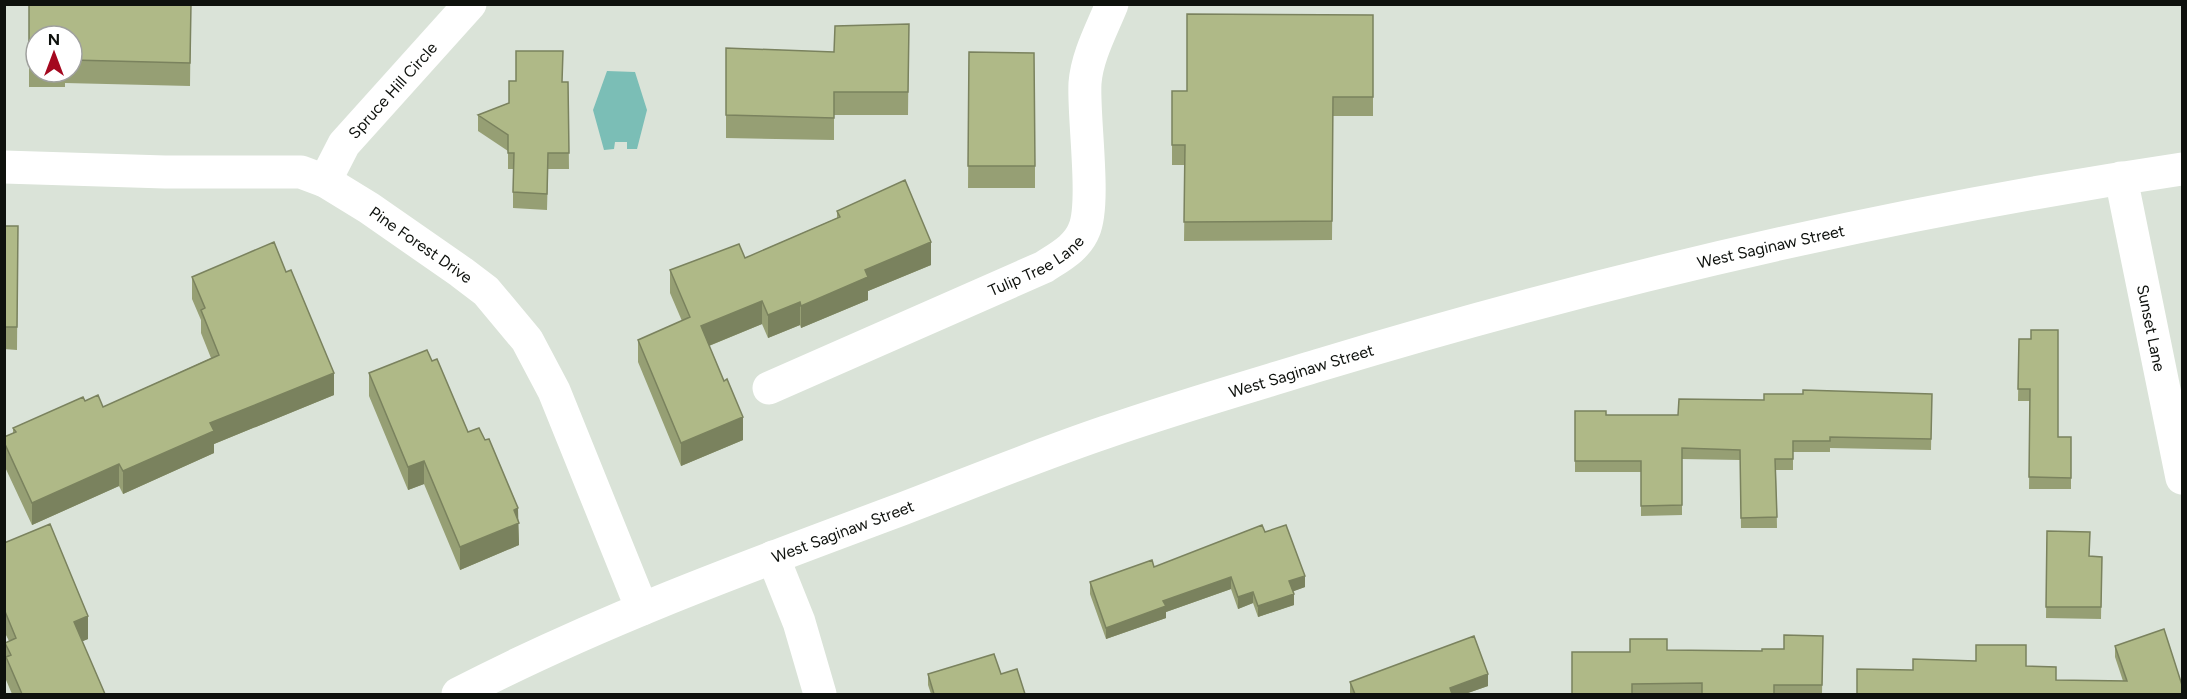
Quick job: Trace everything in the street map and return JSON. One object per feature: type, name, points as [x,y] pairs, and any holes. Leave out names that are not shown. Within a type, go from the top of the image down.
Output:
[{"type":"street","name":"Spruce Hill Circle","points":[[325,181],[344,144],[470,4]]},
{"type":"street","name":"Tulip Tree Lane","points":[[769,388],[1044,267],[1071,249],[1085,230],[1088,201],[1085,81],[1097,38],[1112,4]]},
{"type":"street","name":"Pine Forest Drive","points":[[4,167],[165,172],[301,172],[325,181],[461,272],[486,291],[527,340],[554,391],[642,609]]},
{"type":"street","name":"West Saginaw Street","points":[[458,694],[502,671],[642,609],[1107,431],[1447,327],[1641,275],[1831,233],[2121,178],[2182,169]]},
{"type":"street","name":"Sunset Lane","points":[[2121,178],[2182,478]]},
{"type":"street","points":[[773,558],[799,622],[820,694]]},
{"type":"water","points":[[607,71],[635,72],[647,110],[637,149],[627,149],[627,142],[615,142],[614,149],[604,150],[593,110]]},
{"type":"building","points":[[29,4],[191,4],[190,63],[84,60],[84,24],[29,24]]},
{"type":"building","points":[[1187,14],[1373,15],[1373,97],[1333,97],[1332,221],[1184,222],[1185,145],[1172,145],[1172,91],[1187,91]]},
{"type":"building","points":[[909,24],[908,92],[834,92],[834,118],[726,115],[726,48],[834,52],[835,26]]},
{"type":"building","points":[[516,51],[563,51],[562,82],[568,82],[569,153],[548,153],[547,194],[513,192],[514,153],[508,153],[508,135],[478,115],[509,103],[509,81],[516,81]]},
{"type":"building","points":[[969,52],[1034,53],[1035,166],[968,166]]},
{"type":"building","points":[[905,180],[931,242],[865,270],[868,277],[801,306],[800,302],[768,315],[762,301],[701,326],[724,381],[727,379],[743,417],[681,443],[638,340],[690,317],[670,270],[739,244],[745,258],[840,217],[837,211]]},
{"type":"building","points":[[4,226],[18,226],[17,327],[4,327]]},
{"type":"building","points":[[274,242],[286,272],[291,270],[334,373],[210,423],[214,431],[123,471],[119,464],[32,503],[4,442],[4,437],[16,432],[13,428],[83,397],[85,401],[98,395],[103,407],[219,355],[201,310],[205,308],[192,277]]},
{"type":"building","points":[[2031,330],[2058,330],[2058,437],[2071,437],[2071,478],[2029,477],[2030,389],[2018,389],[2019,339],[2031,339]]},
{"type":"building","points":[[427,350],[432,361],[437,359],[468,432],[479,428],[485,440],[489,439],[518,508],[514,510],[519,523],[460,547],[424,461],[408,467],[369,373]]},
{"type":"building","points":[[1803,390],[1932,394],[1931,439],[1830,437],[1830,441],[1793,441],[1793,459],[1775,459],[1777,517],[1741,518],[1740,450],[1682,448],[1682,505],[1641,506],[1641,461],[1575,461],[1575,411],[1606,411],[1606,415],[1678,415],[1679,399],[1764,400],[1764,394],[1803,394]]},
{"type":"building","points":[[50,524],[88,616],[74,622],[105,694],[22,694],[6,657],[11,655],[5,643],[16,638],[4,609],[4,543]]},
{"type":"building","points":[[1262,525],[1265,532],[1286,525],[1305,576],[1289,581],[1294,594],[1258,606],[1253,592],[1238,597],[1231,577],[1163,601],[1166,606],[1106,628],[1090,582],[1152,560],[1154,567]]},
{"type":"building","points":[[2047,531],[2090,532],[2089,556],[2102,557],[2101,607],[2046,607]]},
{"type":"building","points":[[2164,629],[2182,685],[2182,694],[1857,694],[1857,669],[1913,670],[1913,659],[1976,661],[1976,645],[2026,645],[2026,666],[2056,667],[2056,680],[2127,681],[2115,646]]},
{"type":"building","points":[[1784,635],[1823,636],[1822,685],[1774,685],[1774,694],[1702,694],[1702,683],[1632,684],[1632,694],[1572,694],[1572,652],[1630,652],[1630,639],[1667,639],[1667,650],[1762,651],[1762,649],[1784,649]]},
{"type":"building","points":[[1474,636],[1488,674],[1450,688],[1452,694],[1355,694],[1350,682]]},
{"type":"building","points":[[994,654],[1001,674],[1017,669],[1025,694],[934,694],[928,674]]}]
